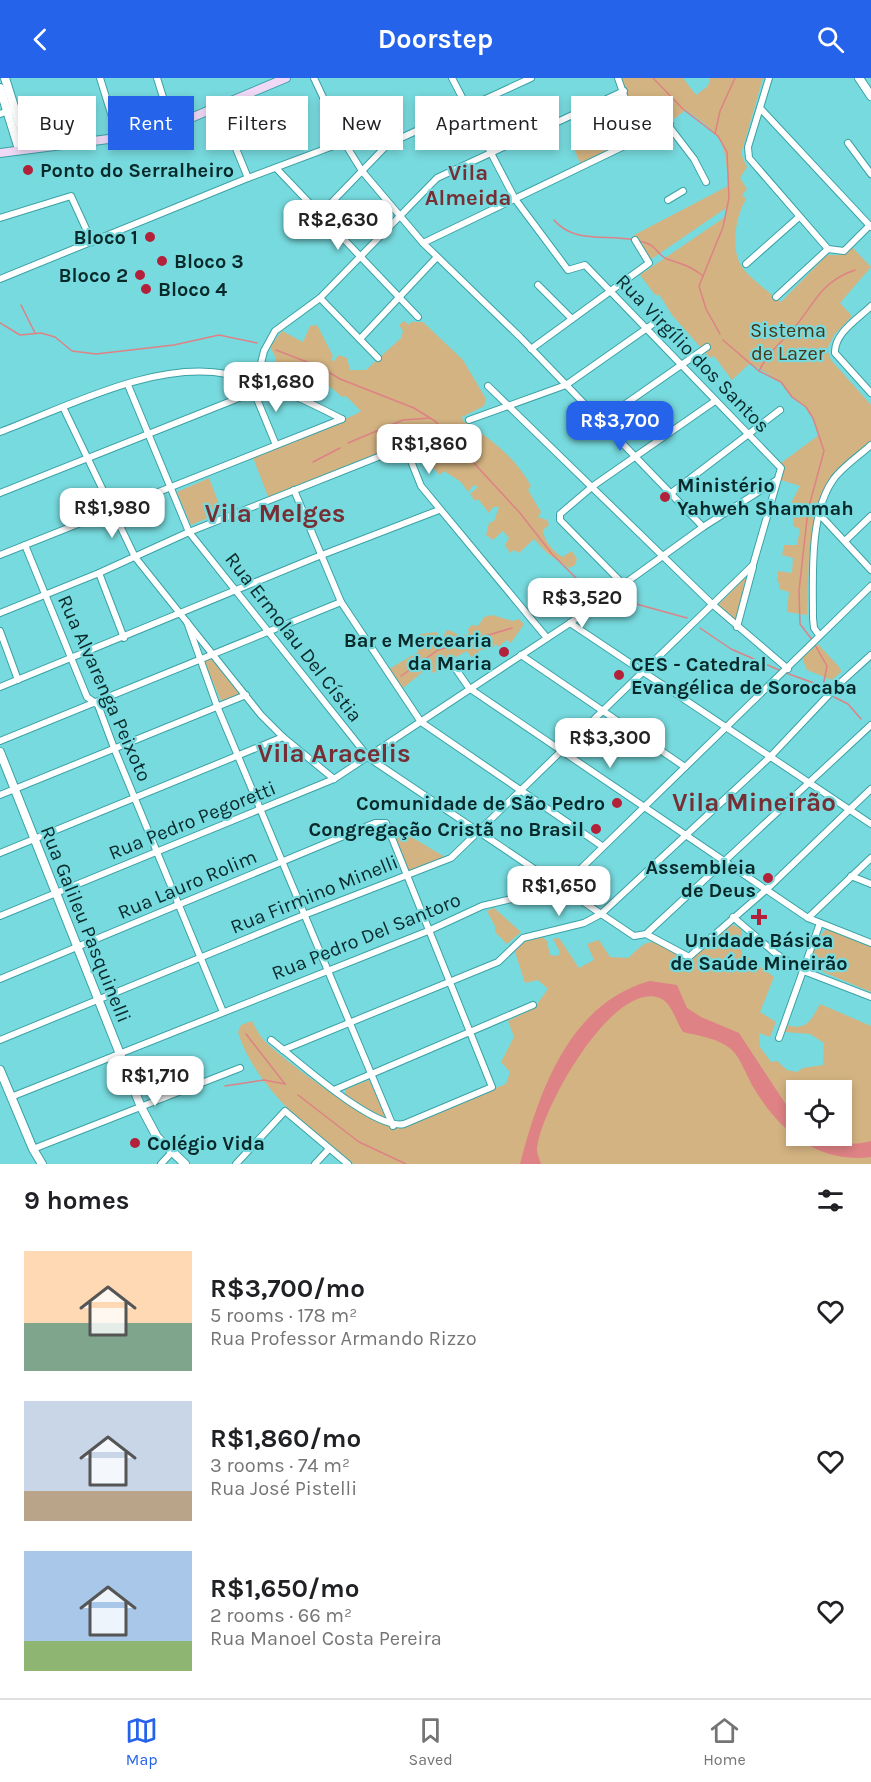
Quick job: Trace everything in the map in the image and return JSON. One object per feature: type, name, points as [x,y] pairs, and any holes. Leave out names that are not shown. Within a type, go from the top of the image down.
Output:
[{"type":"main road","points":[[244,96],[286,78]]},
{"type":"main road","points":[[0,153],[18,150]]},
{"type":"street","points":[[5,78],[7,112]]},
{"type":"street","points":[[100,78],[108,104]]},
{"type":"street","points":[[157,78],[163,96]]},
{"type":"street","points":[[314,78],[322,96]]},
{"type":"street","points":[[452,78],[462,96]]},
{"type":"street","points":[[493,96],[531,78]]},
{"type":"street","points":[[618,78],[626,96]]},
{"type":"street","points":[[760,108],[871,226],[844,251],[828,249],[749,158],[748,147],[769,78]]},
{"type":"street","points":[[859,78],[871,96]]},
{"type":"street","points":[[0,88],[18,137]]},
{"type":"street","points":[[276,445],[254,392],[264,351],[275,331],[320,298],[437,178],[624,91]]},
{"type":"street","points":[[673,130],[694,159],[706,182]]},
{"type":"street","points":[[848,143],[871,174]]},
{"type":"street","points":[[237,150],[248,178]]},
{"type":"street","points":[[0,279],[248,178],[323,150]]},
{"type":"street","points":[[349,150],[362,171],[423,243],[531,349],[703,527]]},
{"type":"street","points":[[303,232],[382,150]]},
{"type":"street","points":[[423,243],[616,150]]},
{"type":"street","points":[[489,152],[514,199]]},
{"type":"street","points":[[276,168],[418,316]]},
{"type":"street","points":[[668,200],[683,191]]},
{"type":"street","points":[[0,218],[68,195],[73,197],[92,242]]},
{"type":"street","name":"Rua Virgílio dos Santos","points":[[514,199],[568,270],[585,265],[781,468],[777,480]]},
{"type":"street","points":[[746,264],[799,217]]},
{"type":"street","points":[[531,349],[649,263],[635,240]]},
{"type":"street","points":[[776,297],[828,249]]},
{"type":"street","points":[[360,339],[437,257]]},
{"type":"street","points":[[538,285],[572,319]]},
{"type":"street","points":[[320,298],[378,358]]},
{"type":"street","points":[[871,306],[839,337],[834,345],[835,353],[871,393]]},
{"type":"street","points":[[469,420],[566,385],[660,319]]},
{"type":"street","points":[[601,421],[707,347]]},
{"type":"street","points":[[0,432],[128,385],[173,373],[193,372],[226,374],[257,382],[284,391],[342,419],[0,555]]},
{"type":"street","name":"Rua Ermolau Del Cístia","points":[[128,385],[189,532],[369,758],[634,936],[646,934],[689,957],[733,917]]},
{"type":"street","points":[[488,386],[593,486],[662,557],[737,627],[788,669]]},
{"type":"street","points":[[0,494],[254,392]]},
{"type":"street","points":[[623,584],[560,520],[562,511],[593,486],[715,401]]},
{"type":"street","points":[[63,408],[135,557],[246,695],[283,737],[334,779]]},
{"type":"street","points":[[670,494],[780,410]]},
{"type":"street","points":[[0,613],[99,573],[189,532],[422,440]]},
{"type":"street","points":[[819,634],[814,628],[813,618],[812,552],[820,516],[833,480],[871,445]]},
{"type":"street","points":[[405,446],[421,486],[547,638]]},
{"type":"street","points":[[737,627],[777,480]]},
{"type":"street","name":"Rua Pedro Pegoretti","points":[[0,916],[334,779],[570,623],[703,527],[777,480]]},
{"type":"street","points":[[294,490],[341,602],[421,722],[602,846]]},
{"type":"street","points":[[0,687],[124,638],[320,555],[439,510]]},
{"type":"street","points":[[820,516],[871,570]]},
{"type":"street","points":[[845,541],[871,516]]},
{"type":"street","name":"Rua Alvarenga Peixoto","points":[[25,545],[70,660],[87,697],[98,705],[223,1012]]},
{"type":"street","name":"Rua Firmino Minelli","points":[[0,1040],[304,915],[451,858],[481,832],[753,565]]},
{"type":"street","points":[[99,573],[124,638]]},
{"type":"street","points":[[562,887],[781,676],[819,634],[871,586]]},
{"type":"street","points":[[0,741],[341,602]]},
{"type":"street","points":[[187,622],[217,706],[393,1126]]},
{"type":"street","points":[[570,623],[871,824]]},
{"type":"street","points":[[0,631],[18,680]]},
{"type":"street","points":[[520,655],[685,766]]},
{"type":"street","points":[[283,1050],[498,962],[523,938],[584,923],[601,914],[770,757],[828,695],[871,655]]},
{"type":"street","points":[[451,662],[469,688],[808,918],[871,943]]},
{"type":"street","points":[[0,795],[246,695]]},
{"type":"street","points":[[646,934],[871,725]]},
{"type":"street","points":[[0,852],[283,737]]},
{"type":"street","name":"Rua Galileu Pasquinelli","points":[[0,752],[141,1107],[157,1137],[185,1164]]},
{"type":"street","points":[[871,789],[767,889],[733,917],[775,953],[801,970],[871,998]]},
{"type":"street","name":"Rua Lauro Rolim","points":[[0,979],[375,823],[386,823],[407,874]]},
{"type":"street","points":[[808,918],[871,858]]},
{"type":"street","points":[[271,1040],[334,1090],[382,1122],[393,1126],[404,1124],[491,1088],[407,874]]},
{"type":"street","points":[[851,876],[871,885]]},
{"type":"street","name":"Rua Pedro Del Santoro","points":[[120,1054],[428,931],[482,906],[562,887]]},
{"type":"street","points":[[779,1038],[801,970],[820,922]]},
{"type":"street","points":[[334,1090],[534,1005]]},
{"type":"street","points":[[11,1097],[120,1054]]},
{"type":"street","points":[[33,1149],[240,1068]]},
{"type":"street","points":[[0,1070],[33,1149],[42,1164]]},
{"type":"street","points":[[236,1164],[285,1111],[348,1164]]},
{"type":"street","points":[[315,1164],[328,1149]]},
{"type":"street","points":[[161,1164],[172,1152]]},
{"type":"green space","name":"Sistema de Lazer","points":[[621,78],[683,78],[696,95],[708,86],[710,78],[763,78],[741,154],[747,167],[740,178],[747,189],[742,195],[746,199],[735,235],[740,264],[753,279],[781,302],[827,255],[840,255],[852,247],[871,267],[840,303],[852,316],[834,335],[827,349],[831,360],[871,405],[871,443],[831,478],[815,519],[809,555],[807,615],[787,612],[789,592],[779,589],[780,583],[777,582],[778,571],[792,573],[793,558],[782,555],[784,545],[797,545],[800,529],[793,526],[794,517],[799,518],[800,510],[794,509],[795,505],[791,503],[800,486],[781,480],[784,469],[781,463],[819,435],[813,418],[806,407],[792,397],[781,382],[750,363],[732,380],[714,356],[710,358],[672,315],[659,294],[656,296],[640,275],[725,217],[726,208],[650,260],[634,235],[728,186],[724,149],[715,134],[686,110],[673,120],[673,96],[628,96]]},
{"type":"green space","points":[[575,150],[607,150],[580,163]]},
{"type":"green space","points":[[404,321],[409,325],[411,322],[423,322],[463,360],[486,399],[484,406],[462,417],[463,421],[492,441],[525,475],[531,486],[528,490],[541,512],[538,517],[547,520],[549,525],[543,530],[543,534],[552,548],[562,557],[572,551],[577,559],[575,565],[569,568],[547,553],[534,539],[519,553],[514,550],[510,553],[505,545],[509,538],[503,531],[493,540],[486,535],[489,523],[494,521],[499,507],[493,507],[489,513],[478,499],[475,501],[470,494],[478,487],[474,485],[468,492],[461,482],[444,471],[440,475],[432,467],[430,454],[433,452],[441,459],[446,453],[445,447],[436,436],[421,436],[269,499],[252,455],[361,411],[346,396],[342,397],[319,377],[301,375],[280,365],[273,380],[276,358],[270,347],[282,331],[303,342],[310,326],[317,325],[333,356],[331,360],[334,361],[339,355],[347,358],[350,370],[366,370],[401,338],[403,331],[399,325]]},
{"type":"green space","points":[[209,478],[222,512],[191,525],[177,492]]},
{"type":"green space","points":[[746,577],[737,620],[734,621],[718,605]]},
{"type":"green space","points":[[492,615],[513,621],[519,619],[524,624],[511,643],[507,640],[498,647],[496,644],[491,649],[479,650],[478,654],[471,657],[467,651],[454,658],[451,656],[440,665],[435,673],[425,670],[403,688],[389,669],[418,652],[419,644],[416,639],[420,634],[436,632],[442,638],[447,630],[463,636],[469,633],[468,629],[472,625],[478,626],[484,617]]},
{"type":"green space","points":[[818,644],[840,668],[841,672],[832,680],[807,670],[802,658]]},
{"type":"green space","points":[[215,655],[242,693],[222,703],[204,661]]},
{"type":"green space","points":[[391,825],[445,857],[408,871]]},
{"type":"green space","points":[[494,908],[521,932],[507,944],[495,932],[495,926],[487,911]]},
{"type":"green space","points":[[733,925],[742,929],[742,953],[774,977],[760,1012],[776,1022],[770,1037],[759,1033],[760,1047],[771,1062],[777,1061],[787,1070],[797,1072],[803,1068],[823,1065],[824,1043],[810,1034],[785,1032],[787,1025],[799,1026],[808,1023],[820,1004],[871,1026],[871,1164],[354,1164],[303,1123],[270,1089],[246,1051],[238,1032],[241,1025],[252,1021],[268,1044],[314,1081],[372,1118],[387,1125],[399,1127],[506,1084],[510,1072],[501,1062],[514,1037],[508,1021],[535,1007],[548,989],[538,980],[525,983],[514,949],[525,941],[542,937],[547,941],[550,955],[558,956],[560,952],[553,939],[559,938],[579,968],[594,960],[587,944],[599,940],[610,957],[628,958],[642,946],[652,942],[692,959],[728,926]]},
{"type":"green space","points":[[827,929],[871,946],[871,992],[811,967],[815,946]]},
{"type":"green space","points":[[369,1080],[386,1115],[384,1119],[345,1095],[346,1089]]},
{"type":"shaded area","points":[[650,981],[677,985],[687,1008],[701,1017],[739,1033],[786,1105],[786,1129],[762,1101],[731,1049],[714,1040],[683,1032],[671,1008],[664,1000],[641,998],[621,1008],[601,1028],[564,1080],[541,1132],[537,1150],[541,1164],[520,1164],[537,1108],[562,1054],[578,1030],[598,1009],[622,992]]},
{"type":"shaded area","points":[[871,1141],[871,1157],[851,1158],[810,1146],[852,1146],[852,1144]]},
{"type":"waterway","points":[[653,78],[683,109],[718,136],[727,152],[729,198],[723,227],[699,286],[706,309],[720,334]]},
{"type":"waterway","points":[[715,134],[720,111],[735,78]]},
{"type":"waterway","points":[[554,220],[562,228],[581,235],[634,240]]},
{"type":"waterway","points":[[639,241],[650,245],[663,257],[703,276]]},
{"type":"waterway","points":[[759,371],[820,293],[834,280],[855,270]]},
{"type":"waterway","points":[[21,305],[35,333]]},
{"type":"waterway","points":[[0,323],[20,335],[41,333],[55,337],[72,351],[96,354],[174,345],[219,335],[257,343]]},
{"type":"waterway","points":[[723,340],[759,371],[781,382],[792,397],[806,407],[813,418],[824,451],[808,510],[799,591],[800,624],[813,641]]},
{"type":"waterway","points":[[276,350],[320,367],[340,379],[414,408],[435,421],[520,513],[552,554],[592,594]]},
{"type":"waterway","points":[[348,443],[403,420],[430,418]]},
{"type":"waterway","points":[[313,462],[340,448]]},
{"type":"waterway","points":[[611,597],[687,618]]},
{"type":"waterway","points":[[401,676],[438,650],[512,628]]},
{"type":"waterway","points":[[700,628],[731,649],[779,670]]},
{"type":"waterway","points":[[815,645],[827,666],[823,686]]},
{"type":"waterway","points":[[786,673],[825,687]]},
{"type":"waterway","points":[[834,697],[848,704],[861,719]]},
{"type":"waterway","points":[[246,1034],[285,1084]]},
{"type":"waterway","points":[[225,1086],[264,1080],[285,1084]]},
{"type":"waterway","points":[[298,1095],[359,1142],[406,1164]]},
{"type":"place","name":"Ponto do Serralheiro","points":[[28,170]]},
{"type":"place","name":"Bloco 1","points":[[150,237]]},
{"type":"place","name":"Bloco 3","points":[[162,261]]},
{"type":"place","name":"Bloco 2","points":[[140,275]]},
{"type":"place","name":"Bloco 4","points":[[146,289]]},
{"type":"place","name":"Ministério Yahweh Shammah","points":[[665,497]]},
{"type":"place","name":"Bar e Mercearia da Maria","points":[[504,652]]},
{"type":"place","name":"CES - Catedral Evangélica de Sorocaba","points":[[619,675]]},
{"type":"place","name":"Comunidade de São Pedro","points":[[617,803]]},
{"type":"place","name":"Congregação Cristã no Brasil","points":[[596,829]]},
{"type":"place","name":"Assembleia de Deus","points":[[768,878]]},
{"type":"place","name":"Unidade Básica de Saúde Mineirão","points":[[759,917]]},
{"type":"place","name":"Colégio Vida","points":[[135,1143]]},
{"type":"district","name":"Vila Almeida","points":[[468,184]]},
{"type":"district","name":"Vila Melges","points":[[275,513]]},
{"type":"district","name":"Vila Aracelis","points":[[334,753]]},
{"type":"district","name":"Vila Mineirão","points":[[754,802]]}]
